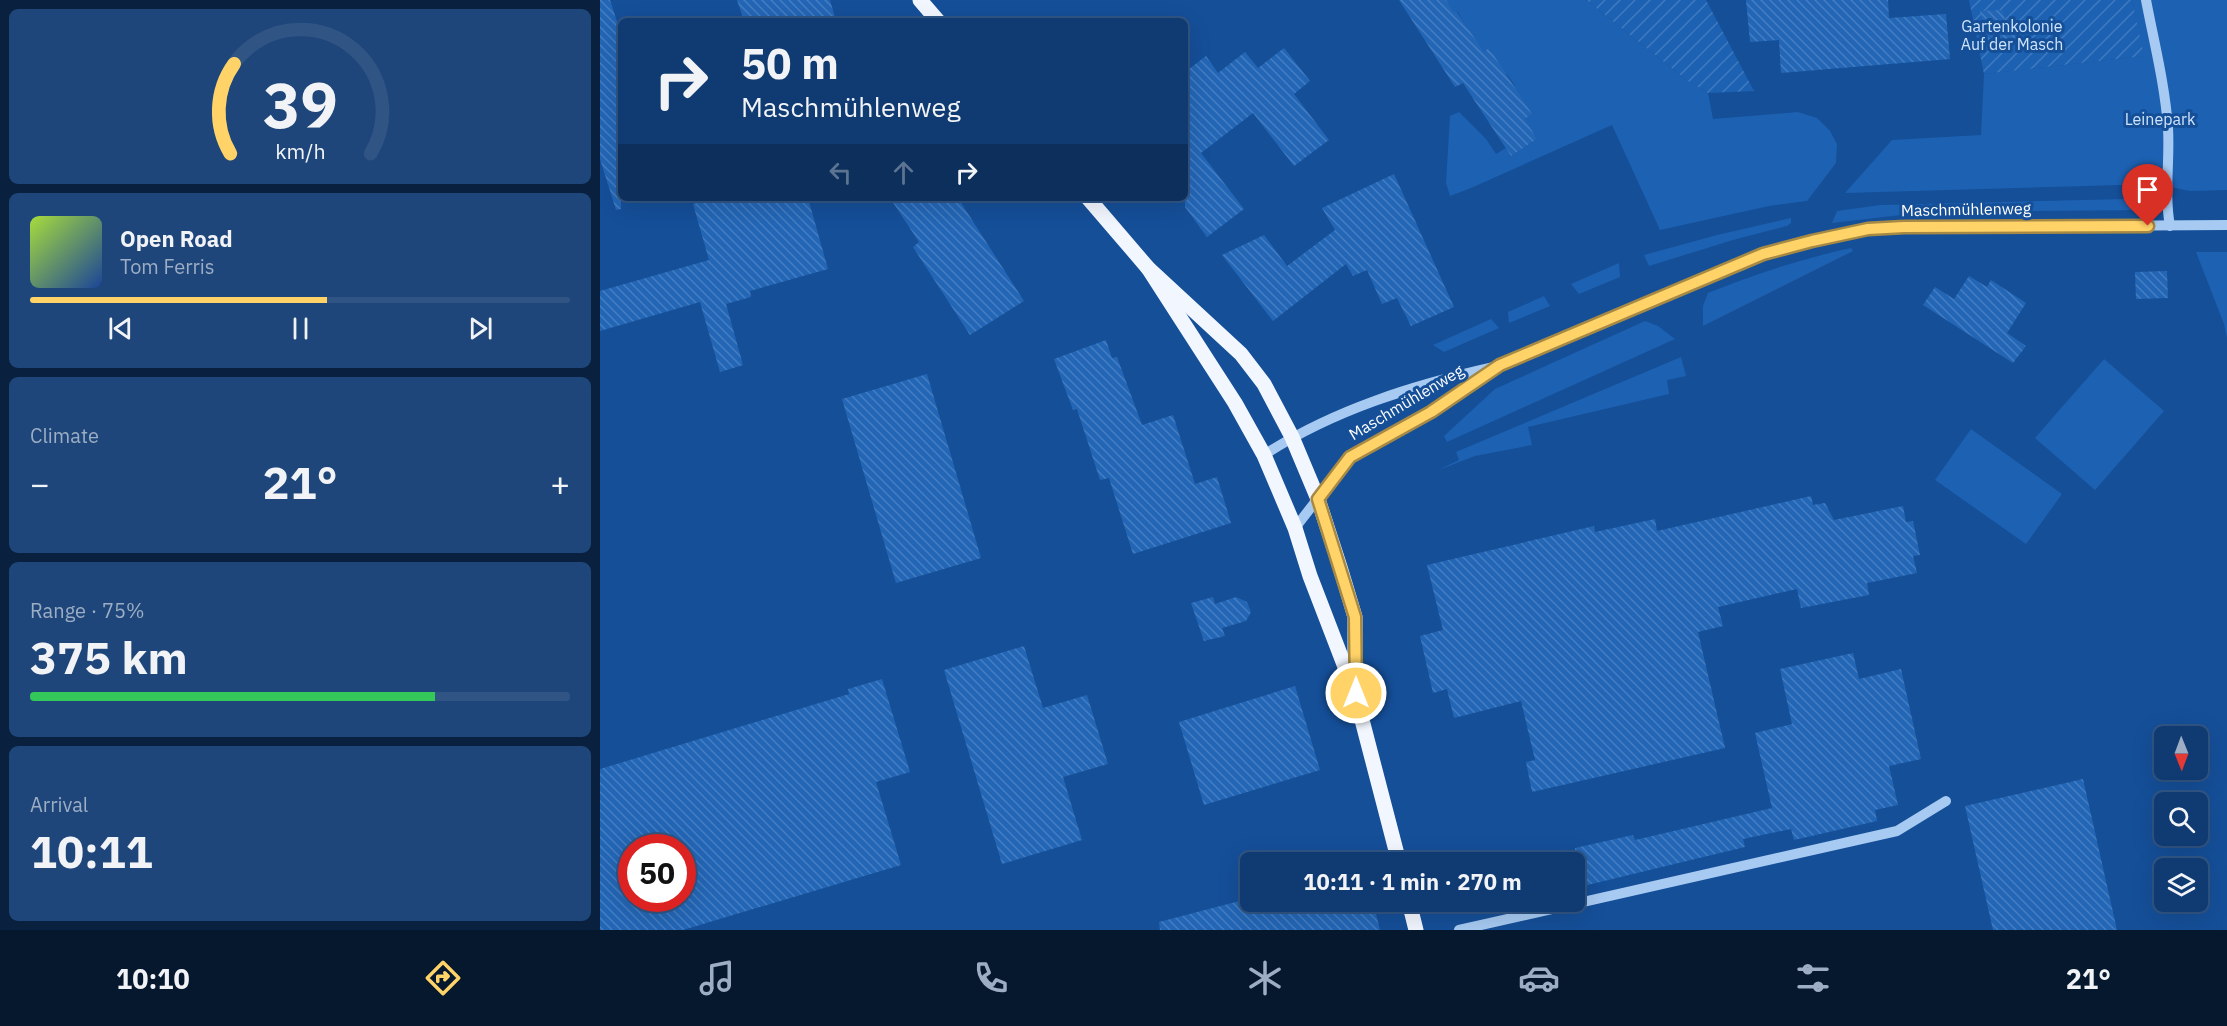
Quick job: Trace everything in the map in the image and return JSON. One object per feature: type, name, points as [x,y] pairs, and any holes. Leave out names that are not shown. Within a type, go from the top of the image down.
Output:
[{"type":"main road","points":[[920,0],[935,18]]},
{"type":"main road","points":[[1091,201],[1148,268],[1241,354],[1263,384],[1292,437],[1318,499],[1355,617],[1356,693]]},
{"type":"main road","points":[[1148,268],[1235,403],[1264,455],[1295,528],[1310,576],[1356,693],[1396,852]]},
{"type":"main road","points":[[1412,912],[1416,930]]},
{"type":"street","points":[[2146,0],[2168,126],[2166,204],[2170,226]]},
{"type":"street","name":"Maschmühlenweg","points":[[1264,455],[1292,437],[1349,411],[1436,380],[1500,365],[1752,258],[1812,241],[1868,229],[1904,227],[2227,225]]},
{"type":"street","name":"Maschmühlenweg","points":[[1295,528],[1350,457],[1431,412],[1500,365]]},
{"type":"street","points":[[1459,930],[1897,831],[1946,801]]},
{"type":"green space","points":[[1446,0],[1586,0],[1689,82],[1708,93],[1713,119],[1798,112],[1817,118],[1830,131],[1837,144],[1836,163],[1807,201],[1769,206],[1660,230],[1612,125],[1450,196],[1446,183],[1450,116],[1459,112],[1486,139],[1496,154],[1506,148],[1511,156],[1537,139],[1525,119],[1532,114],[1512,88],[1515,86],[1507,74],[1504,75],[1490,49],[1483,53],[1457,11],[1454,12]]},
{"type":"green space","points":[[1586,0],[1706,0],[1754,91],[1708,93],[1689,82]]},
{"type":"green space","name":"Gartenkolonie Auf der Masch","points":[[1969,0],[2132,0],[2144,56],[1984,74]]},
{"type":"green space","name":"Leinepark","points":[[2132,0],[2227,0],[2227,190],[2190,191],[2156,184],[1845,193],[1892,140],[1981,135],[1984,74],[2143,56]]},
{"type":"green space","points":[[2126,199],[2145,210],[1927,212],[1832,223],[1837,211],[1881,205]]},
{"type":"green space","points":[[1791,218],[1791,223],[1787,226],[1649,266],[1644,255],[1717,235]]},
{"type":"green space","points":[[1851,248],[1853,251],[1703,326],[1703,306],[1708,293],[1778,268]]},
{"type":"green space","points":[[2196,252],[2227,252],[2227,338],[2224,324]]},
{"type":"green space","points":[[1619,263],[1620,277],[1579,294],[1571,284]]},
{"type":"green space","points":[[1544,296],[1550,306],[1509,323],[1508,312]]},
{"type":"green space","points":[[1491,319],[1499,328],[1444,352],[1433,345]]},
{"type":"green space","points":[[1645,321],[1658,326],[1675,339],[1447,442],[1444,436],[1495,389]]},
{"type":"green space","points":[[1681,357],[1686,376],[1667,380],[1669,394],[1528,427],[1532,445],[1475,456],[1436,471],[1459,460],[1456,452]]},
{"type":"green space","points":[[2104,359],[2164,411],[2095,490],[2035,438]]},
{"type":"green space","points":[[1971,429],[2062,494],[2026,544],[1935,480]]},
{"type":"building","points":[[600,0],[610,0],[618,25],[618,201],[621,201],[621,209],[616,210],[600,159]]},
{"type":"building","points":[[737,0],[830,0],[835,18],[743,18]]},
{"type":"building","points":[[1399,0],[1446,0],[1484,52],[1489,48],[1532,114],[1525,119],[1537,139],[1511,156],[1463,83],[1455,87]]},
{"type":"building","points":[[1746,0],[1888,0],[1889,18],[1946,14],[1950,59],[1781,73],[1779,40],[1750,42]]},
{"type":"building","points":[[2003,10],[2005,21],[2015,19],[2020,43],[1989,50],[1980,11]]},
{"type":"building","points":[[1284,48],[1310,81],[1294,94],[1329,140],[1294,166],[1253,113],[1201,153],[1244,209],[1207,237],[1185,207],[1185,201],[1188,201],[1188,70],[1206,56],[1218,73],[1245,52],[1258,68]]},
{"type":"building","points":[[1394,174],[1454,307],[1411,326],[1397,298],[1382,304],[1367,270],[1353,276],[1346,264],[1273,321],[1222,255],[1264,235],[1287,266],[1335,230],[1322,208]]},
{"type":"building","points":[[704,201],[809,201],[828,269],[750,291],[751,297],[726,304],[743,365],[720,372],[700,302],[600,331],[600,291],[709,260],[693,204]]},
{"type":"building","points":[[892,201],[960,201],[1024,301],[970,335],[913,247],[919,242]]},
{"type":"building","points":[[2167,271],[2168,298],[2136,299],[2135,272]]},
{"type":"building","points":[[1969,276],[1987,287],[1991,280],[2026,303],[2007,333],[2026,346],[2013,363],[1923,305],[1935,287],[1954,299]]},
{"type":"building","points":[[1106,340],[1112,358],[1117,357],[1142,425],[1173,415],[1195,484],[1217,477],[1231,523],[1133,554],[1109,478],[1100,480],[1077,409],[1073,410],[1054,359]]},
{"type":"building","points":[[927,374],[981,558],[896,583],[842,399]]},
{"type":"building","points":[[1811,496],[1813,505],[1825,503],[1834,520],[1903,506],[1906,522],[1913,521],[1920,555],[1913,556],[1917,573],[1867,583],[1869,595],[1801,608],[1797,589],[1718,607],[1723,626],[1698,632],[1725,748],[1532,792],[1526,762],[1535,760],[1521,701],[1454,718],[1447,689],[1433,693],[1420,636],[1443,630],[1427,565],[1594,526],[1595,532],[1655,519],[1657,531]]},
{"type":"building","points":[[1213,597],[1215,604],[1236,597],[1247,602],[1251,612],[1246,621],[1222,628],[1225,636],[1204,641],[1191,603]]},
{"type":"building","points":[[1024,646],[1043,708],[1087,695],[1108,764],[1063,777],[1082,840],[1002,864],[944,670]]},
{"type":"building","points":[[1853,653],[1859,679],[1901,669],[1921,759],[1889,766],[1898,805],[1875,810],[1877,821],[1794,840],[1791,829],[1743,839],[1745,847],[1585,886],[1585,852],[1575,852],[1575,848],[1633,835],[1635,840],[1772,808],[1755,733],[1792,724],[1780,669]]},
{"type":"building","points":[[882,679],[910,772],[876,782],[901,865],[683,930],[600,930],[600,769],[849,694],[848,689]]},
{"type":"building","points":[[1295,686],[1320,770],[1204,805],[1179,722]]},
{"type":"building","points":[[2083,779],[2117,930],[1993,930],[1965,806]]},
{"type":"building","points":[[1240,901],[1240,912],[1376,912],[1380,930],[1160,930],[1159,922]]},
{"type":"route","points":[[1356,693],[1355,617],[1318,499],[1350,457],[1431,412],[1500,365],[1763,254],[1812,241],[1868,229],[1904,227],[2148,226]]}]
